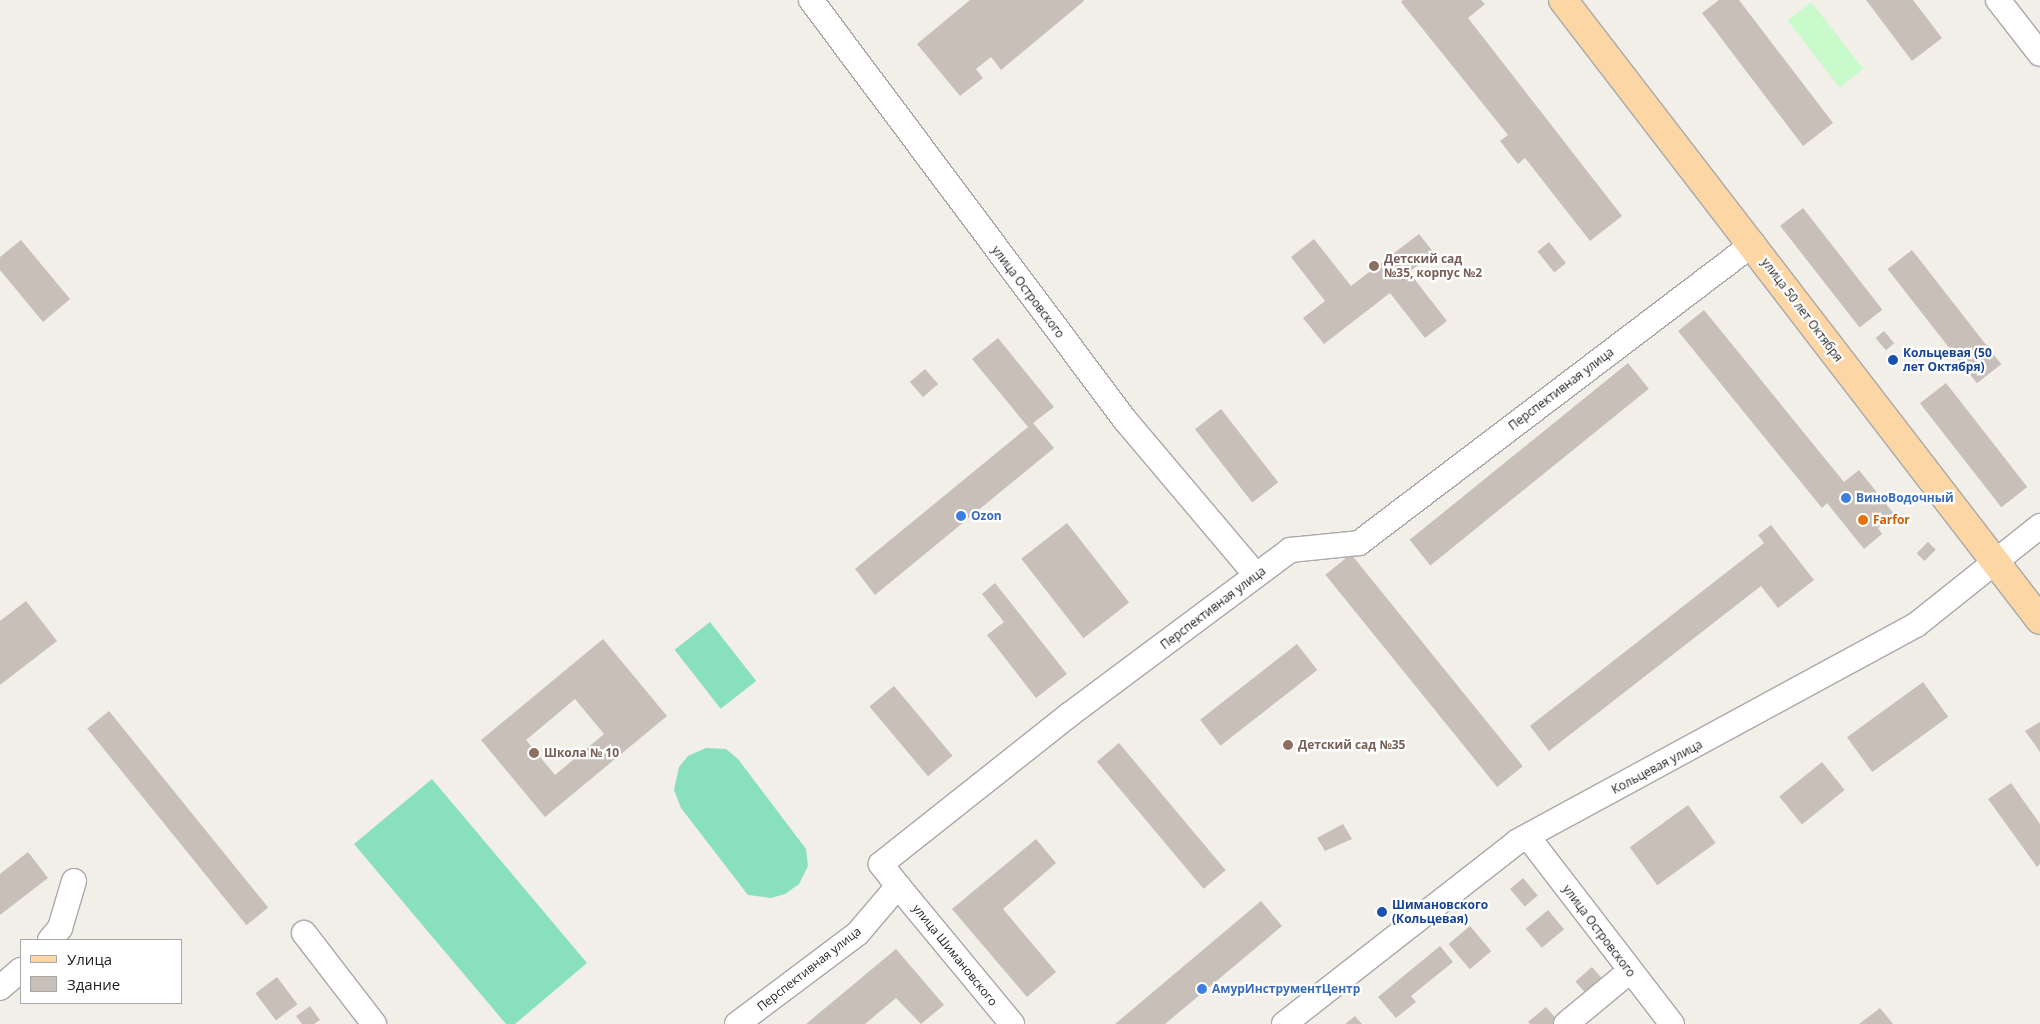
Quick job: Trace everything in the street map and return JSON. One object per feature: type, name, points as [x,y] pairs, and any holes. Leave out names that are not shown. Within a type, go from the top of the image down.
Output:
[{"type":"main road","name":"улица 50 лет Октября","points":[[1564,0],[1753,244],[1993,562],[2040,620]]},
{"type":"street","name":"улица Островского","points":[[811,0],[1125,420],[1256,575]]},
{"type":"street","points":[[1998,0],[2040,54]]},
{"type":"street","name":"Перспективная улица","points":[[737,1024],[858,933],[898,886],[881,864],[1069,716],[1290,550],[1359,543],[1753,244]]},
{"type":"street","name":"Кольцевая улица","points":[[1284,1024],[1528,836],[1916,625],[2040,526]]},
{"type":"street","name":"улица Островского","points":[[1528,836],[1630,972],[1672,1024]]},
{"type":"street","points":[[51,939],[60,928],[74,882]]},
{"type":"street","name":"улица Шимановского","points":[[898,886],[1012,1024]]},
{"type":"street","points":[[304,932],[374,1024]]},
{"type":"street","points":[[0,988],[20,971]]},
{"type":"street","points":[[1566,1024],[1630,972]]},
{"type":"green space","points":[[1811,2],[1863,69],[1840,87],[1787,20]]},
{"type":"green space","points":[[710,622],[756,681],[721,709],[675,650]]},
{"type":"green space","points":[[706,748],[726,749],[738,759],[806,849],[808,866],[799,884],[785,894],[771,898],[748,895],[681,808],[674,790],[679,767],[688,756]]},
{"type":"green space","points":[[432,779],[587,963],[515,1024],[506,1024],[354,844]]},
{"type":"building","points":[[970,0],[1084,1],[1001,70],[991,57],[976,69],[983,78],[960,96],[917,44]]},
{"type":"building","points":[[1403,0],[1481,0],[1485,4],[1468,18],[1622,216],[1590,241],[1525,158],[1518,164],[1500,141],[1508,135],[1401,2]]},
{"type":"building","points":[[1719,0],[1739,0],[1833,123],[1803,146],[1702,13]]},
{"type":"building","points":[[1866,0],[1913,0],[1942,38],[1912,61]]},
{"type":"building","points":[[1803,208],[1882,310],[1860,328],[1780,226]]},
{"type":"building","points":[[1419,234],[1434,253],[1409,272],[1447,321],[1425,338],[1390,293],[1324,344],[1303,318],[1325,301],[1291,257],[1314,239],[1351,286]]},
{"type":"building","points":[[21,240],[70,299],[43,322],[0,270],[0,257]]},
{"type":"building","points":[[1549,242],[1566,263],[1554,272],[1537,251]]},
{"type":"building","points":[[1912,250],[2001,364],[1977,383],[1888,269]]},
{"type":"building","points":[[1704,310],[1844,482],[1859,470],[1894,514],[1878,528],[1882,534],[1864,549],[1827,503],[1822,508],[1678,331]]},
{"type":"building","points":[[1884,331],[1894,343],[1886,350],[1876,338]]},
{"type":"building","points":[[998,338],[1054,407],[1033,423],[1054,448],[875,595],[855,569],[1028,427],[972,359]]},
{"type":"building","points":[[1628,363],[1649,389],[1430,565],[1410,540]]},
{"type":"building","points":[[925,369],[938,384],[923,397],[910,382]]},
{"type":"building","points":[[1946,383],[2027,487],[2001,507],[1920,403]]},
{"type":"building","points":[[1221,409],[1278,482],[1252,503],[1195,429]]},
{"type":"building","points":[[1067,523],[1129,603],[1083,638],[1021,559]]},
{"type":"building","points":[[1771,525],[1814,580],[1778,608],[1761,586],[1549,751],[1530,726],[1764,543],[1758,535]]},
{"type":"building","points":[[1928,542],[1936,550],[1924,561],[1917,553]]},
{"type":"building","points":[[1351,554],[1523,766],[1497,787],[1325,575]]},
{"type":"building","points":[[995,583],[1067,674],[1036,698],[987,635],[1004,622],[982,594]]},
{"type":"building","points":[[26,601],[57,641],[0,685],[0,621]]},
{"type":"building","points":[[603,639],[667,716],[545,817],[481,740]],"holes":[[[575,699],[604,734],[555,775],[526,740]]]},
{"type":"building","points":[[1297,644],[1317,670],[1220,746],[1200,720]]},
{"type":"building","points":[[1923,682],[1948,717],[1872,772],[1847,737]]},
{"type":"building","points":[[894,686],[952,756],[928,776],[869,707]]},
{"type":"building","points":[[109,711],[268,908],[246,925],[87,729]]},
{"type":"building","points":[[2040,722],[2040,752],[2025,731]]},
{"type":"building","points":[[1119,743],[1226,870],[1203,889],[1097,762]]},
{"type":"building","points":[[1822,762],[1845,790],[1802,825],[1779,797]]},
{"type":"building","points":[[2011,783],[2040,824],[2040,864],[2037,867],[1988,799]]},
{"type":"building","points":[[1688,805],[1716,843],[1657,885],[1630,847]]},
{"type":"building","points":[[1343,824],[1352,839],[1325,851],[1317,838]]},
{"type":"building","points":[[1036,839],[1056,863],[1003,909],[1056,972],[1027,997],[952,909]]},
{"type":"building","points":[[28,852],[48,878],[0,915],[0,874]]},
{"type":"building","points":[[1523,878],[1538,896],[1525,907],[1510,889]]},
{"type":"building","points":[[1261,901],[1282,926],[1165,1024],[1115,1024]]},
{"type":"building","points":[[1548,910],[1564,929],[1542,948],[1526,929]]},
{"type":"building","points":[[1470,926],[1491,951],[1470,969],[1449,944]]},
{"type":"building","points":[[1440,946],[1453,962],[1411,996],[1416,1002],[1396,1018],[1378,997]]},
{"type":"building","points":[[896,949],[944,1005],[921,1024],[896,998],[865,1024],[806,1024]]},
{"type":"building","points":[[1592,967],[1604,981],[1587,995],[1575,981]]},
{"type":"building","points":[[277,977],[297,1004],[276,1020],[255,993]]},
{"type":"building","points":[[310,1006],[320,1020],[314,1024],[302,1024],[296,1016]]},
{"type":"building","points":[[1546,1007],[1558,1021],[1554,1024],[1530,1024],[1528,1022]]},
{"type":"building","points":[[1880,1008],[1893,1024],[1859,1024]]},
{"type":"building","points":[[1355,1016],[1362,1024],[1345,1024]]},
{"type":"place","name":"Детский сад №35, корпус №2","points":[[1374,266]]},
{"type":"place","name":"Кольцевая (50 лет Октября)","points":[[1893,360]]},
{"type":"place","name":"ВиноВодочный","points":[[1846,498]]},
{"type":"place","name":"Ozon","points":[[961,516]]},
{"type":"place","name":"Farfor","points":[[1863,520]]},
{"type":"place","name":"Детский сад №35","points":[[1288,745]]},
{"type":"place","name":"Школа № 10","points":[[534,753]]},
{"type":"place","name":"Шимановского (Кольцевая)","points":[[1382,912]]},
{"type":"place","name":"АмурИнструментЦентр","points":[[1202,989]]}]
